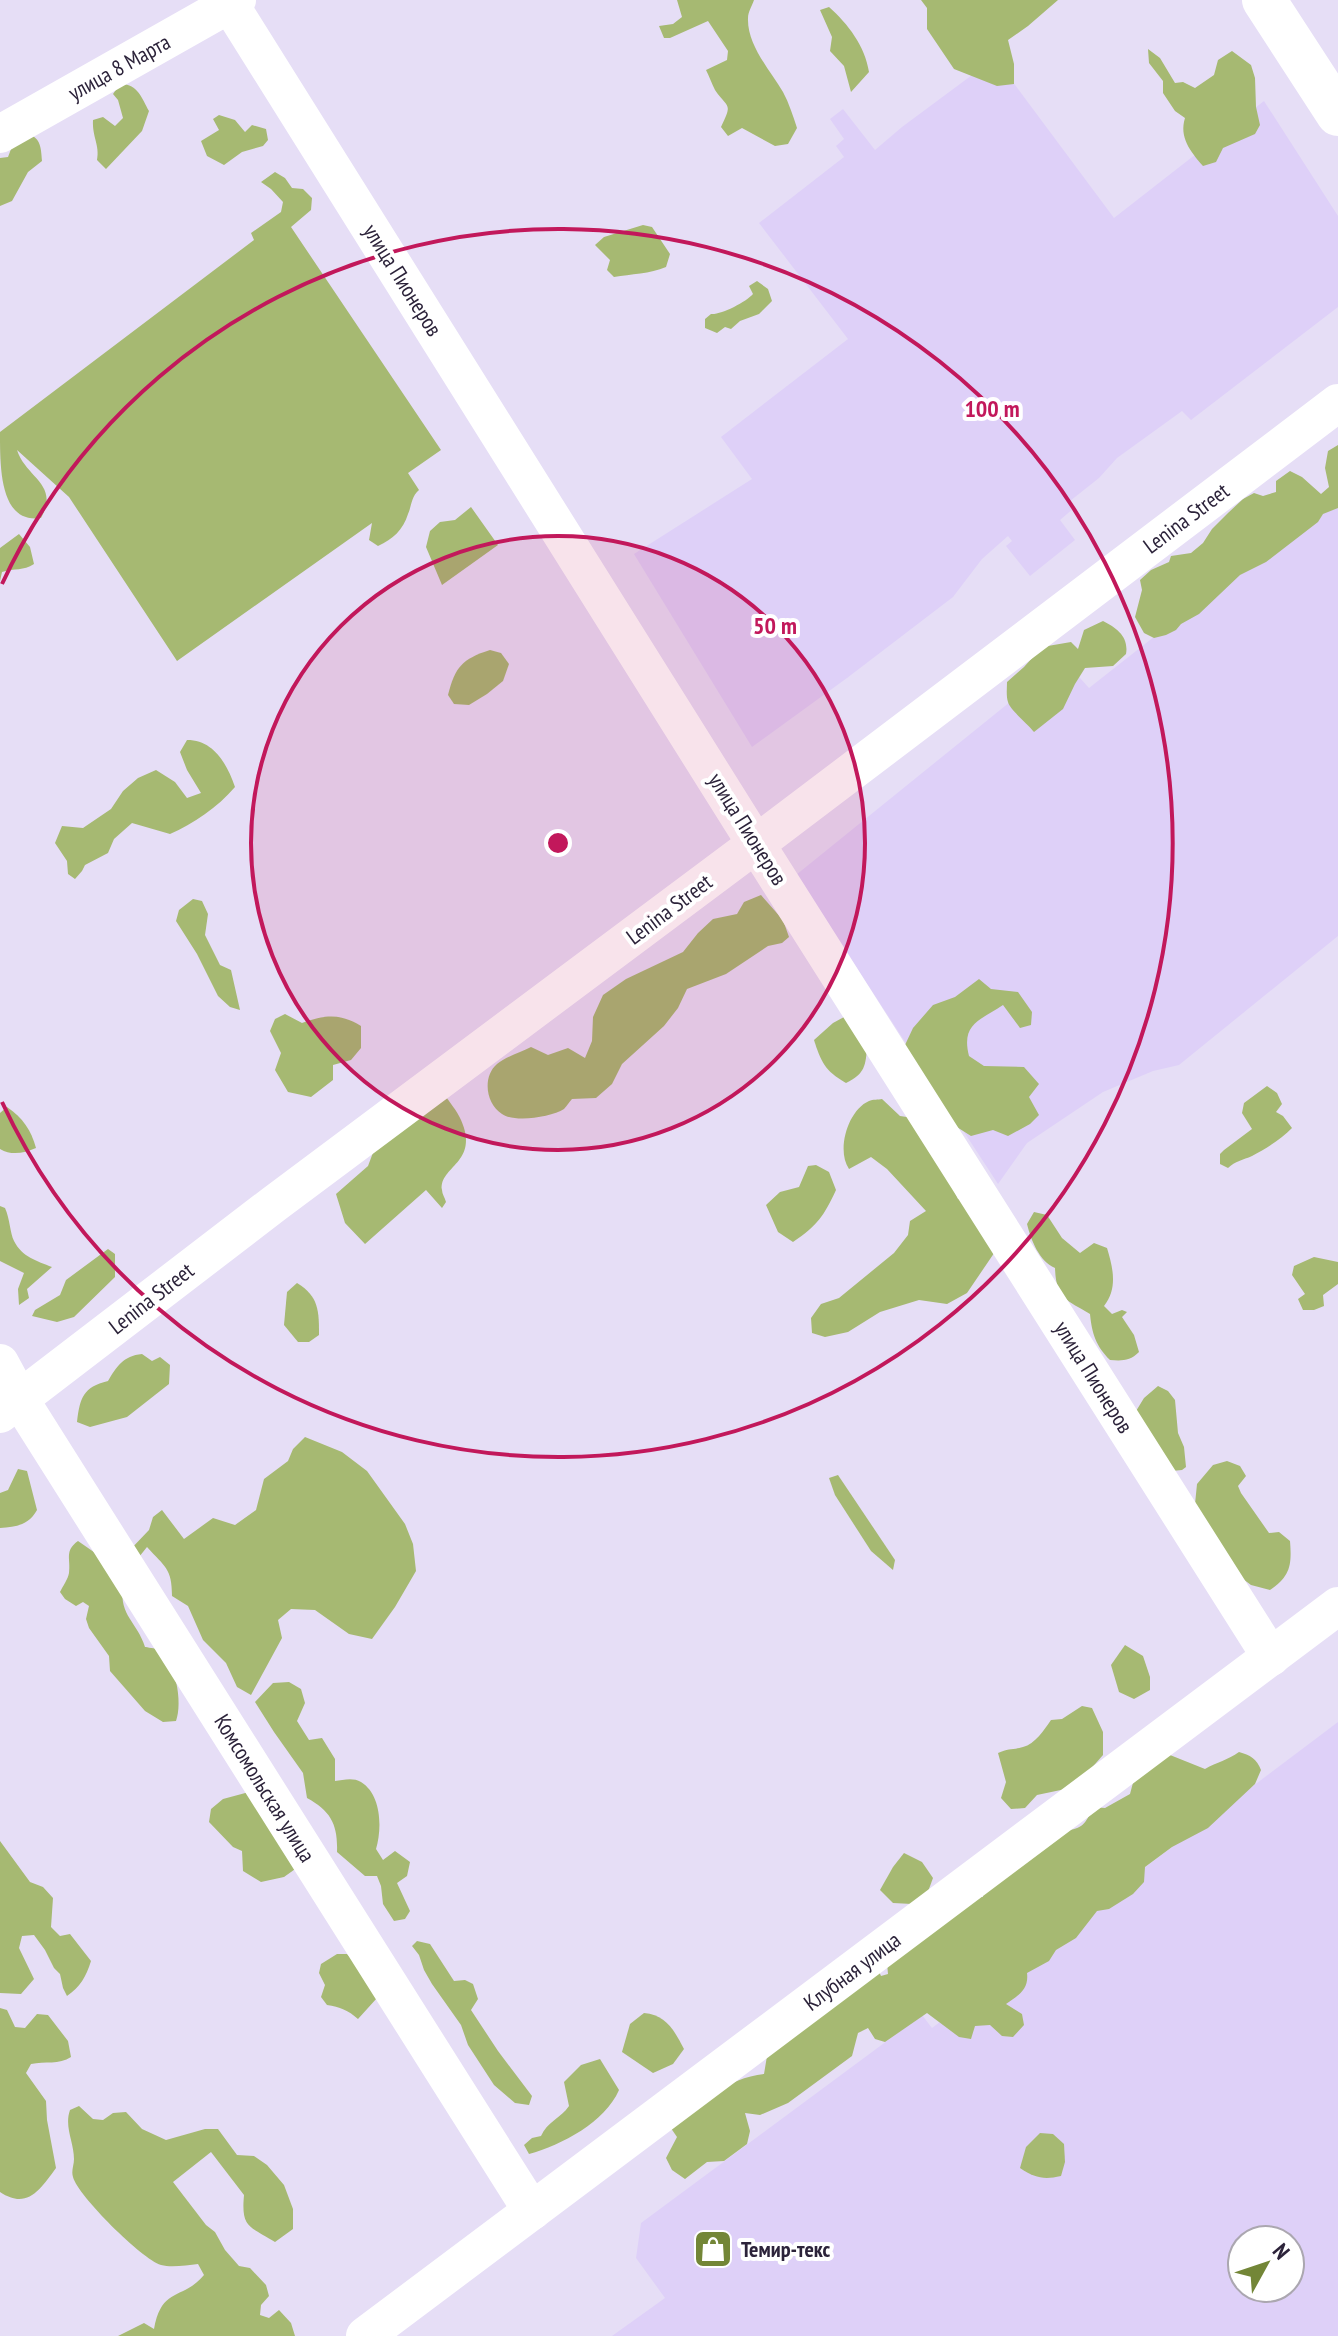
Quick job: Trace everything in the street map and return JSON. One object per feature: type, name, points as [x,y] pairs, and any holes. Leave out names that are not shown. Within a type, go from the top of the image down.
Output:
[{"type":"street","points":[[1264,0],[1338,114]]},
{"type":"street","name":"улица 8 Марта","points":[[0,134],[231,1]]},
{"type":"street","name":"улица Пионеров","points":[[231,1],[756,844],[1271,1657]]},
{"type":"street","name":"Lenina Street","points":[[10,1407],[274,1204],[1338,403]]},
{"type":"street","name":"Комсомольская улица","points":[[0,1363],[10,1407],[532,2211]]},
{"type":"street","name":"Клубная улица","points":[[365,2336],[1338,1606]]},
{"type":"shaded area","points":[[995,58],[1114,218],[1264,101],[1338,216],[1338,307],[1191,420],[1182,411],[1117,458],[1099,478],[1070,501],[1074,508],[1060,520],[1075,540],[1030,576],[1006,546],[1012,541],[1008,536],[982,559],[953,597],[752,747],[634,554],[752,479],[721,437],[848,339],[759,223],[844,157],[836,146],[844,139],[830,119],[843,109],[875,150]]},
{"type":"shaded area","points":[[1338,492],[1338,936],[1179,1065],[1153,1071],[1103,1092],[1027,1143],[998,1184],[796,875],[1063,659],[1089,688]]},
{"type":"shaded area","points":[[1338,1722],[1338,2336],[612,2336],[665,2298],[636,2258],[641,2223],[922,2015],[932,2028]]},
{"type":"green space","points":[[677,0],[754,0],[748,18],[751,38],[785,96],[797,128],[788,144],[775,146],[742,128],[728,136],[721,127],[728,109],[706,70],[727,60],[728,51],[708,21],[664,38],[659,26],[673,24],[682,17]]},
{"type":"green space","points":[[921,0],[1058,0],[1008,40],[1014,64],[1014,84],[997,86],[954,69],[927,29],[927,8]]},
{"type":"green space","points":[[829,7],[855,36],[867,62],[869,72],[851,92],[844,66],[830,51],[832,37],[820,10]]},
{"type":"green space","points":[[1148,49],[1160,58],[1175,83],[1183,82],[1195,88],[1214,75],[1218,60],[1232,51],[1251,65],[1260,125],[1255,134],[1223,148],[1216,162],[1203,166],[1185,138],[1185,118],[1175,111],[1163,93],[1163,81],[1149,63]]},
{"type":"green space","points":[[120,84],[135,89],[149,111],[142,131],[106,169],[97,160],[93,120],[103,117],[115,126],[123,118],[113,94]]},
{"type":"green space","points":[[219,115],[235,120],[245,132],[252,125],[266,129],[268,140],[263,146],[242,152],[224,165],[207,156],[201,141],[219,130],[213,119]]},
{"type":"green space","points":[[29,134],[38,141],[42,161],[28,172],[12,201],[0,206],[0,158],[8,157],[13,144]]},
{"type":"green space","points":[[275,172],[285,178],[292,188],[303,189],[312,198],[311,210],[291,227],[441,450],[408,473],[419,490],[403,525],[393,537],[378,546],[369,540],[372,523],[177,661],[69,497],[17,450],[21,460],[44,489],[46,506],[41,518],[27,518],[10,503],[2,477],[0,432],[254,240],[251,233],[281,212],[283,202],[261,182]]},
{"type":"green space","points":[[643,225],[652,227],[670,254],[666,267],[614,277],[607,270],[610,260],[595,245],[604,237]]},
{"type":"green space","points":[[757,281],[768,289],[772,301],[759,314],[717,333],[705,328],[705,319],[711,314],[727,310],[750,297],[753,294],[749,286]]},
{"type":"green space","points":[[1338,445],[1338,508],[1323,514],[1318,522],[1266,562],[1240,575],[1199,614],[1176,630],[1154,638],[1144,633],[1135,617],[1142,590],[1140,580],[1151,570],[1169,562],[1171,556],[1191,553],[1243,499],[1254,493],[1263,496],[1276,492],[1276,481],[1290,471],[1321,494],[1329,487],[1325,468],[1328,451]]},
{"type":"green space","points":[[471,507],[498,545],[442,585],[426,547],[430,531],[440,522],[455,520]]},
{"type":"green space","points":[[19,534],[30,547],[34,564],[2,572],[0,581],[0,548]]},
{"type":"green space","points":[[1103,621],[1121,634],[1126,643],[1126,654],[1113,666],[1085,668],[1063,709],[1034,732],[1009,705],[1007,682],[1042,647],[1071,642],[1078,649],[1084,630]]},
{"type":"green space","points":[[490,650],[501,653],[509,664],[503,681],[469,705],[454,704],[448,695],[461,665]]},
{"type":"green space","points":[[187,740],[212,749],[228,770],[235,787],[205,814],[170,834],[132,823],[114,839],[108,853],[85,865],[75,879],[68,874],[67,861],[55,843],[62,826],[83,828],[111,809],[123,791],[138,778],[156,770],[175,782],[187,798],[201,793],[180,752]]},
{"type":"green space","points":[[761,895],[783,920],[789,937],[782,943],[768,946],[726,974],[687,989],[664,1026],[622,1064],[612,1084],[596,1098],[572,1099],[558,1112],[533,1118],[508,1117],[492,1104],[488,1083],[497,1064],[531,1047],[548,1055],[568,1048],[585,1058],[592,1041],[593,1017],[603,995],[626,979],[683,952],[713,919],[737,914],[744,902]]},
{"type":"green space","points":[[193,899],[202,901],[208,914],[205,935],[220,965],[231,970],[240,1010],[230,1007],[218,996],[176,921],[179,910]]},
{"type":"green space","points":[[979,979],[991,989],[1018,992],[1032,1012],[1031,1025],[1020,1028],[1003,1005],[974,1024],[968,1037],[969,1056],[984,1066],[1024,1067],[1039,1084],[1029,1097],[1039,1115],[1030,1124],[1008,1136],[993,1130],[971,1136],[941,1117],[905,1045],[913,1028],[933,1005],[955,997]]},
{"type":"green space","points":[[285,1014],[302,1023],[332,1017],[361,1026],[361,1048],[351,1060],[333,1065],[333,1080],[311,1097],[288,1092],[275,1070],[281,1053],[270,1031],[275,1019]]},
{"type":"green space","points":[[844,1017],[867,1045],[863,1068],[846,1083],[825,1065],[814,1040]]},
{"type":"green space","points":[[1267,1086],[1277,1093],[1282,1104],[1276,1112],[1292,1128],[1268,1147],[1228,1168],[1220,1164],[1220,1154],[1252,1129],[1242,1113],[1244,1103]]},
{"type":"green space","points":[[443,1093],[466,1134],[463,1155],[443,1182],[442,1192],[446,1202],[442,1208],[426,1190],[365,1244],[345,1223],[336,1194],[368,1166],[374,1150]]},
{"type":"green space","points":[[882,1099],[900,1116],[920,1119],[958,1199],[984,1203],[1005,1237],[967,1293],[947,1304],[919,1300],[880,1312],[848,1332],[825,1337],[812,1333],[811,1318],[821,1304],[839,1298],[894,1253],[908,1235],[910,1221],[926,1211],[887,1169],[871,1157],[849,1169],[845,1161],[844,1142],[850,1121],[862,1106],[871,1100]]},
{"type":"green space","points":[[7,1107],[26,1125],[36,1148],[18,1153],[0,1149],[0,1113]]},
{"type":"green space","points":[[816,1165],[829,1172],[836,1190],[819,1220],[793,1242],[778,1232],[766,1205],[780,1192],[799,1187],[808,1166]]},
{"type":"green space","points":[[0,1206],[5,1208],[13,1238],[21,1251],[52,1267],[27,1289],[29,1298],[19,1305],[18,1289],[24,1273],[0,1261]]},
{"type":"green space","points":[[1034,1212],[1047,1215],[1062,1238],[1080,1253],[1094,1243],[1107,1248],[1113,1285],[1104,1306],[1112,1314],[1122,1310],[1127,1312],[1122,1317],[1134,1335],[1139,1352],[1136,1355],[1126,1360],[1110,1360],[1101,1350],[1090,1314],[1064,1297],[1058,1286],[1055,1268],[1036,1249],[1027,1224]]},
{"type":"green space","points":[[108,1249],[115,1254],[115,1277],[74,1317],[57,1322],[32,1316],[35,1310],[60,1295],[66,1280]]},
{"type":"green space","points":[[1314,1257],[1338,1262],[1338,1284],[1323,1295],[1324,1306],[1303,1310],[1298,1299],[1305,1294],[1292,1275],[1294,1266]]},
{"type":"green space","points":[[297,1283],[310,1293],[318,1312],[319,1335],[309,1342],[298,1342],[284,1325],[287,1292]]},
{"type":"green space","points":[[142,1354],[152,1361],[160,1357],[170,1365],[169,1384],[127,1417],[90,1427],[77,1422],[82,1400],[88,1390],[108,1381],[125,1359]]},
{"type":"green space","points":[[1158,1386],[1168,1391],[1175,1400],[1186,1467],[1182,1470],[1172,1471],[1133,1416],[1144,1398]]},
{"type":"green space","points":[[305,1437],[342,1452],[367,1471],[405,1524],[413,1544],[416,1571],[372,1639],[349,1634],[315,1610],[291,1609],[278,1620],[282,1638],[251,1695],[237,1687],[226,1663],[203,1640],[188,1606],[172,1596],[171,1579],[163,1564],[147,1547],[139,1557],[128,1552],[149,1530],[153,1517],[162,1510],[184,1539],[213,1518],[235,1525],[256,1510],[264,1479],[288,1461],[293,1449]]},
{"type":"green space","points":[[1227,1461],[1240,1466],[1246,1476],[1238,1486],[1269,1533],[1279,1532],[1290,1541],[1288,1570],[1270,1590],[1251,1585],[1239,1576],[1195,1504],[1197,1484],[1213,1465]]},
{"type":"green space","points":[[18,1469],[27,1471],[37,1510],[22,1524],[0,1528],[0,1493],[8,1490]]},
{"type":"green space","points":[[838,1475],[895,1560],[893,1570],[871,1551],[835,1495],[829,1478]]},
{"type":"green space","points":[[78,1541],[101,1557],[123,1588],[126,1612],[145,1647],[157,1649],[169,1662],[178,1693],[176,1721],[163,1722],[145,1711],[110,1671],[109,1656],[86,1619],[89,1606],[83,1602],[76,1606],[60,1592],[69,1573],[70,1552]]},
{"type":"green space","points":[[1125,1645],[1143,1656],[1150,1677],[1150,1690],[1134,1699],[1119,1692],[1111,1665]]},
{"type":"green space","points":[[289,1682],[301,1689],[305,1703],[297,1721],[309,1740],[322,1738],[335,1759],[335,1781],[358,1780],[373,1795],[379,1813],[376,1849],[383,1860],[395,1851],[410,1862],[407,1876],[397,1883],[410,1911],[405,1919],[394,1921],[383,1904],[377,1876],[365,1876],[337,1852],[331,1820],[322,1808],[307,1798],[303,1773],[255,1702],[273,1683]]},
{"type":"green space","points":[[1082,1706],[1092,1708],[1103,1732],[1103,1755],[1075,1787],[1037,1795],[1025,1808],[1011,1809],[1001,1798],[1006,1782],[998,1753],[1031,1743],[1051,1720],[1062,1719]]},
{"type":"green space","points":[[1239,1752],[1253,1758],[1261,1770],[1255,1784],[1208,1828],[1172,1847],[1145,1867],[1144,1882],[1133,1894],[1109,1909],[1097,1911],[1076,1938],[1056,1950],[1049,1961],[1027,1973],[1025,1987],[1006,2004],[1022,2014],[1024,2025],[1013,2037],[1002,2036],[990,2025],[975,2026],[971,2039],[959,2037],[927,2013],[885,2042],[875,2039],[868,2028],[858,2033],[852,2056],[788,2103],[760,2115],[745,2113],[750,2131],[747,2144],[724,2161],[707,2162],[685,2179],[672,2170],[666,2158],[677,2137],[666,2121],[725,2086],[764,2074],[767,2056],[877,1967],[881,1976],[888,1974],[887,1963],[951,1897],[983,1897],[982,1886],[1068,1830],[1081,1826],[1093,1807],[1105,1808],[1130,1794],[1134,1779],[1170,1755],[1205,1769]]},
{"type":"green space","points":[[249,1792],[298,1867],[284,1877],[261,1882],[243,1871],[242,1851],[233,1847],[209,1822],[211,1809],[223,1799]]},
{"type":"green space","points":[[0,1841],[30,1882],[43,1887],[53,1898],[51,1927],[60,1936],[70,1934],[91,1961],[82,1981],[67,1996],[60,1974],[34,1935],[22,1936],[19,1948],[34,1979],[21,1994],[0,1993]]},
{"type":"green space","points":[[904,1853],[922,1862],[933,1878],[926,1897],[912,1904],[893,1903],[880,1890]]},
{"type":"green space","points":[[417,1941],[430,1944],[454,1981],[465,1980],[473,1984],[478,1999],[471,2010],[532,2096],[529,2105],[515,2103],[494,2085],[468,2045],[461,2025],[424,1970],[412,1946]]},
{"type":"green space","points":[[337,1954],[347,1954],[364,1970],[377,1998],[358,2019],[344,2009],[327,2005],[321,1997],[325,1985],[319,1973],[321,1964]]},
{"type":"green space","points":[[0,2008],[7,2010],[15,2027],[25,2028],[37,2014],[48,2015],[68,2041],[71,2057],[57,2062],[31,2064],[26,2073],[46,2101],[56,2168],[32,2195],[18,2199],[0,2192]]},
{"type":"green space","points":[[644,2013],[664,2020],[684,2049],[673,2064],[653,2073],[622,2052],[630,2024]]},
{"type":"green space","points":[[600,2059],[619,2090],[612,2102],[581,2131],[529,2154],[524,2145],[532,2138],[541,2136],[569,2106],[564,2082],[581,2065]]},
{"type":"green space","points":[[79,2106],[93,2119],[103,2120],[113,2113],[126,2112],[142,2129],[166,2140],[205,2129],[218,2129],[237,2155],[254,2156],[267,2165],[284,2185],[293,2209],[293,2229],[275,2242],[249,2225],[244,2214],[244,2195],[211,2152],[173,2182],[239,2266],[250,2268],[266,2285],[269,2296],[261,2305],[260,2315],[269,2318],[279,2310],[291,2323],[295,2336],[118,2336],[144,2323],[154,2329],[162,2306],[204,2275],[198,2264],[170,2266],[152,2260],[126,2240],[77,2186],[72,2172],[74,2153],[68,2122],[70,2110]]},
{"type":"green space","points":[[1040,2133],[1053,2134],[1064,2144],[1065,2162],[1061,2176],[1040,2177],[1020,2168],[1026,2147]]},
{"type":"place","name":"Темир-текс","points":[[713,2249]]}]
